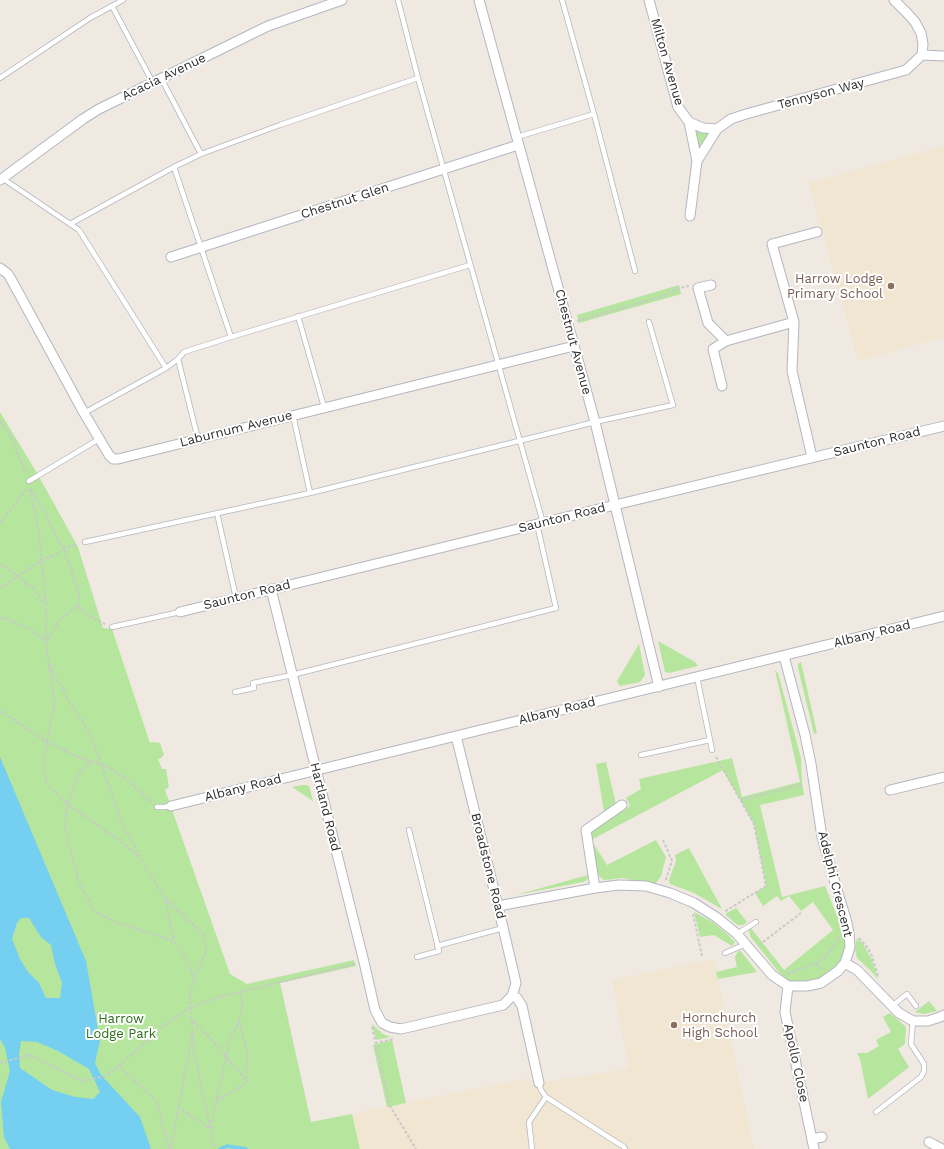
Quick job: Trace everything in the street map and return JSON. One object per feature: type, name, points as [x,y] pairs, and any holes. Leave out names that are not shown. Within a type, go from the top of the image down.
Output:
[{"type":"street","name":"Acacia Avenue","points":[[1,179],[99,109],[268,26],[342,0]]},
{"type":"street","name":"Chestnut Avenue","points":[[479,0],[595,422],[659,687]]},
{"type":"street","name":"Milton Avenue","points":[[649,0],[678,107],[689,122],[697,161],[690,216]]},
{"type":"street","points":[[894,0],[915,22],[921,33],[923,44],[922,55],[944,56]]},
{"type":"street","name":"Tennyson Way","points":[[717,129],[731,120],[746,114],[906,70],[922,55]]},
{"type":"street","name":"Milton Avenue","points":[[689,122],[703,128],[717,129],[697,161]]},
{"type":"street","name":"Chestnut Glen","points":[[171,257],[443,169],[517,141]]},
{"type":"street","points":[[812,457],[792,371],[794,322],[772,244],[817,232]]},
{"type":"street","name":"Laburnum Avenue","points":[[0,268],[8,274],[11,279],[99,439],[109,455],[118,459],[574,346]]},
{"type":"street","points":[[711,285],[698,288],[708,323],[726,341]]},
{"type":"street","points":[[722,386],[713,349],[726,341],[794,322]]},
{"type":"street","name":"Saunton Road","points":[[180,612],[944,426]]},
{"type":"street","name":"Hartland Road","points":[[271,589],[375,1010],[382,1023],[390,1027],[401,1029]]},
{"type":"street","name":"Albany Road","points":[[170,806],[944,616]]},
{"type":"street","name":"Adelphi Crescent","points":[[784,656],[805,735],[822,837],[849,933],[850,947],[845,963]]},
{"type":"street","name":"Broadstone Road","points":[[456,736],[516,983],[512,996]]},
{"type":"street","points":[[890,790],[944,777]]},
{"type":"street","points":[[596,888],[586,830],[622,805]]},
{"type":"street","points":[[498,906],[596,888],[619,885],[646,886],[670,893],[690,902],[716,917],[737,934],[772,975],[788,986],[807,986],[821,983],[838,971],[845,963],[857,970],[899,1013],[913,1021],[928,1021],[940,1018],[944,1015]]},
{"type":"street","name":"Apollo Close","points":[[788,986],[785,1012],[814,1149]]},
{"type":"street","points":[[401,1029],[504,1005],[512,996],[517,998],[522,1006],[539,1083]]},
{"type":"street","points":[[812,1139],[822,1137]]},
{"type":"street","points":[[929,1142],[942,1149]]},
{"type":"lane","points":[[0,78],[90,18],[123,0]]},
{"type":"lane","points":[[235,692],[254,688],[253,683],[292,675],[556,608],[540,524],[521,441],[443,169],[398,0]]},
{"type":"lane","points":[[562,0],[594,114],[635,271]]},
{"type":"lane","points":[[112,6],[201,154]]},
{"type":"lane","points":[[70,224],[174,167],[201,154],[280,124],[418,78]]},
{"type":"lane","points":[[517,141],[594,114]]},
{"type":"lane","points":[[174,167],[231,336]]},
{"type":"lane","points":[[1,179],[79,230],[166,368]]},
{"type":"lane","points":[[84,413],[166,368],[178,359],[184,352],[231,336],[470,265]]},
{"type":"lane","points":[[298,316],[324,407]]},
{"type":"lane","points":[[85,542],[310,493],[595,422],[673,405],[648,322]]},
{"type":"lane","points":[[178,359],[198,439]]},
{"type":"lane","points":[[293,415],[310,493]]},
{"type":"lane","points":[[29,483],[99,439]]},
{"type":"lane","points":[[216,513],[236,598]]},
{"type":"lane","points":[[112,627],[180,612]]},
{"type":"lane","points":[[697,677],[712,750]]},
{"type":"lane","points":[[641,755],[710,740]]},
{"type":"lane","points":[[157,806],[170,806]]},
{"type":"lane","points":[[409,830],[439,951],[417,957]]},
{"type":"lane","points":[[737,934],[756,922]]},
{"type":"lane","points":[[438,946],[503,928]]},
{"type":"lane","points":[[725,953],[749,948]]},
{"type":"lane","points":[[892,1006],[907,994],[916,1006]]},
{"type":"lane","points":[[876,1112],[921,1077],[924,1071],[924,1064],[911,1044],[913,1021]]},
{"type":"lane","points":[[539,1083],[541,1090],[546,1097],[625,1149]]},
{"type":"lane","points":[[532,1149],[529,1122],[546,1097]]},
{"type":"path","points":[[568,324],[666,295],[675,289],[693,284],[698,288]]},
{"type":"path","points":[[0,421],[12,439],[29,483],[59,542],[64,548],[80,596],[76,606],[60,620],[46,642]]},
{"type":"path","points":[[0,523],[29,483]]},
{"type":"path","points":[[29,483],[39,532],[46,605],[46,642],[54,706],[43,762],[46,783],[67,804],[123,843],[141,859]]},
{"type":"path","points":[[0,588],[64,548],[85,542]]},
{"type":"path","points":[[0,564],[18,576],[34,590],[46,605]]},
{"type":"path","points":[[76,606],[95,619],[112,627]]},
{"type":"path","points":[[0,618],[8,619],[29,629],[46,642]]},
{"type":"path","points":[[48,659],[53,673],[92,737],[121,821],[141,859],[165,898],[204,935],[206,952],[194,979],[189,998],[194,1053],[215,1149]]},
{"type":"path","points":[[0,711],[46,742],[73,755],[110,768],[125,778],[157,806]]},
{"type":"path","points":[[712,750],[754,824],[766,886],[716,917]]},
{"type":"path","points":[[91,762],[80,773],[67,804],[65,828],[78,880],[94,912],[114,922],[174,941]]},
{"type":"path","points":[[741,800],[813,781]]},
{"type":"path","points":[[662,890],[672,860],[663,840]]},
{"type":"path","points":[[165,898],[174,941],[190,965],[194,979]]},
{"type":"path","points":[[690,902],[702,956]]},
{"type":"path","points":[[749,948],[801,913]]},
{"type":"path","points":[[772,975],[788,974],[817,963],[825,957],[834,946],[846,920]]},
{"type":"path","points":[[849,933],[858,937],[867,947],[872,956],[879,978]]},
{"type":"path","points":[[1,1063],[30,1055],[83,1081],[105,1076],[119,1066],[168,1022],[191,1007],[219,997],[364,962]]},
{"type":"path","points":[[210,1129],[231,1037],[239,1021],[243,1003],[239,992]]},
{"type":"path","points":[[375,1010],[371,1023],[390,1106],[416,1149]]},
{"type":"path","points":[[192,1021],[208,1036],[248,1082]]},
{"type":"path","points":[[239,1021],[247,1052],[246,1072],[248,1082]]},
{"type":"path","points":[[375,1043],[395,1038],[401,1029]]},
{"type":"path","points":[[170,1149],[193,1030]]},
{"type":"path","points":[[119,1066],[157,1102],[170,1149]]},
{"type":"path","points":[[216,1102],[248,1082]]},
{"type":"path","points":[[178,1107],[210,1129]]},
{"type":"shaded area","name":"Harrow Lodge Primary School","points":[[944,146],[944,337],[858,361],[809,183]]},
{"type":"shaded area","name":"Hornchurch High School","points":[[714,959],[754,1149],[360,1149],[352,1114],[529,1078],[531,1084],[629,1069],[612,980]]},
{"type":"green space","points":[[694,130],[710,133],[698,152]]},
{"type":"green space","points":[[679,285],[681,294],[579,323],[577,315]]},
{"type":"green space","name":"Harrow Lodge Park","points":[[0,412],[37,473],[78,547],[103,628],[112,629],[150,743],[160,743],[164,755],[158,759],[162,769],[166,769],[169,787],[165,790],[230,974],[247,984],[354,960],[356,966],[280,983],[311,1122],[352,1114],[360,1149],[0,1149]]},
{"type":"green space","points":[[658,641],[695,662],[698,666],[669,673],[665,672]]},
{"type":"green space","points":[[639,644],[645,675],[640,682],[620,686],[617,681]]},
{"type":"green space","points":[[801,662],[817,733],[814,734],[798,668],[798,664]]},
{"type":"green space","points":[[775,670],[778,673],[801,758],[804,795],[760,805],[782,897],[825,886],[845,935],[844,953],[838,965],[830,974],[813,982],[792,982],[787,980],[777,970],[750,936],[749,930],[751,928],[784,970],[833,930],[813,902],[801,911],[789,896],[781,901],[777,896],[763,906],[755,893],[766,886],[754,824],[723,770],[591,840],[590,831],[630,806],[626,798],[641,789],[639,779],[732,758],[742,797],[800,782]]},
{"type":"green space","points":[[606,762],[616,804],[604,811],[596,764]]},
{"type":"green space","points":[[302,785],[309,786],[313,801],[292,787]]},
{"type":"green space","points":[[656,840],[666,857],[661,876],[654,886],[623,878],[604,880],[597,873],[592,841],[607,865]]},
{"type":"green space","points":[[689,848],[722,909],[694,893],[670,884],[669,880],[676,861],[675,855]]},
{"type":"green space","points":[[588,875],[587,880],[583,882],[516,895]]},
{"type":"green space","points":[[736,908],[747,922],[743,925],[738,925],[725,914]]},
{"type":"green space","points":[[694,912],[714,923],[727,934],[735,942],[732,946],[714,935],[700,937]]},
{"type":"green space","points":[[857,938],[863,944],[872,960],[878,979],[857,958],[855,949]]},
{"type":"green space","points":[[740,950],[757,972],[718,979],[716,972],[737,967],[735,957]]},
{"type":"green space","points":[[929,1001],[937,1011],[924,1014],[915,1012]]},
{"type":"green space","points":[[890,1013],[906,1027],[905,1044],[898,1049],[909,1067],[868,1099],[860,1059],[857,1053],[867,1053],[879,1046],[876,1040],[891,1032],[883,1017]]},
{"type":"green space","points":[[372,1024],[383,1034],[391,1037],[376,1040]]},
{"type":"green space","points":[[392,1040],[406,1103],[387,1107],[373,1045]]},
{"type":"water","points":[[0,757],[86,961],[100,1041],[95,1063],[101,1075],[140,1117],[151,1149],[10,1149],[4,1137],[1,1102],[10,1071],[5,1048],[0,1039]],"holes":[[[21,918],[29,918],[41,937],[51,945],[55,964],[62,983],[60,998],[46,998],[39,983],[28,972],[20,959],[12,939],[17,923]],[[21,1041],[37,1042],[58,1051],[89,1069],[100,1092],[93,1099],[75,1097],[52,1090],[20,1068],[19,1054]]]},
{"type":"waterway","points":[[220,1149],[227,1146],[246,1149]]},
{"type":"place","name":"Harrow Lodge Primary School","points":[[891,286]]},
{"type":"place","name":"Hornchurch High School","points":[[674,1025]]}]
